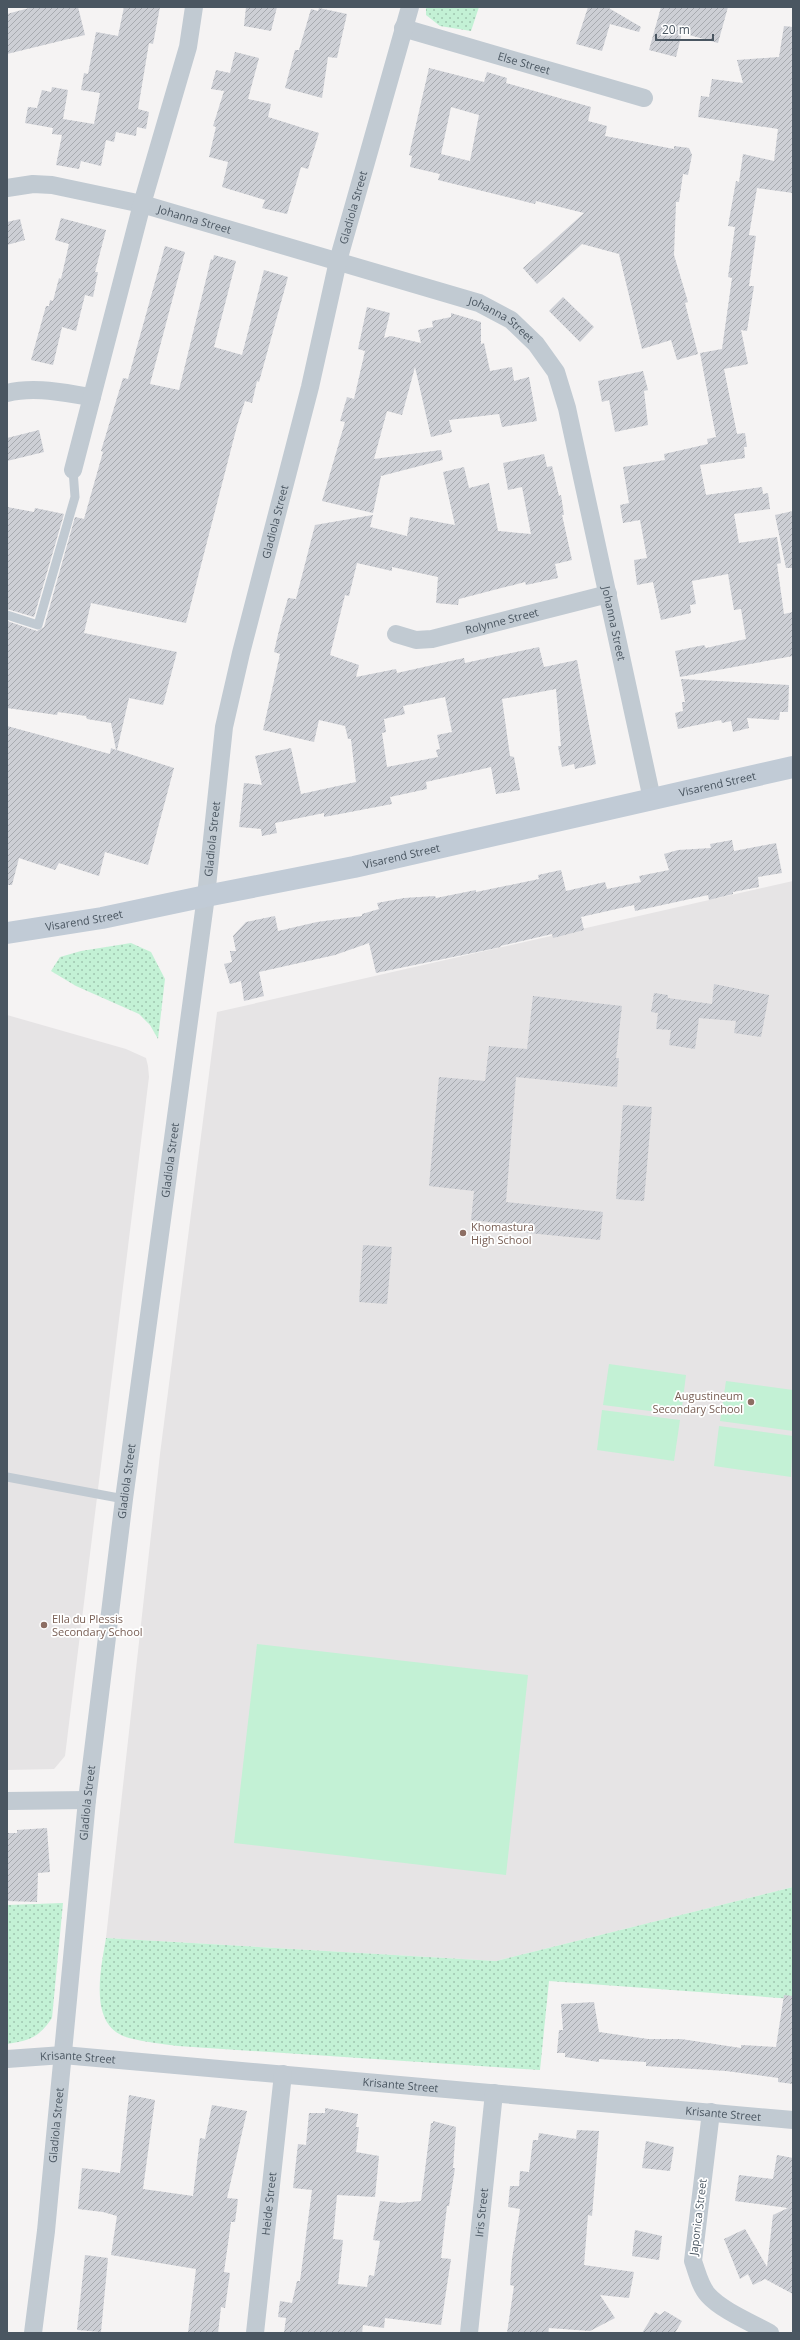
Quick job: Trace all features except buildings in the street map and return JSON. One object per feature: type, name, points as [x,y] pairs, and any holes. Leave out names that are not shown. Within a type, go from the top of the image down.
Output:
[{"type":"street","points":[[73,470],[142,204],[188,47],[194,7]]},
{"type":"street","name":"Gladiola Street","points":[[33,2333],[63,2055],[87,1800],[124,1498],[206,896],[224,727],[241,654],[310,387],[338,261],[410,7]]},
{"type":"street","name":"Else Street","points":[[404,28],[644,98]]},
{"type":"street","name":"Johanna Street","points":[[7,188],[33,184],[52,185],[142,204],[479,303],[511,320],[536,344],[556,372],[567,408],[652,799]]},
{"type":"street","points":[[7,393],[42,390],[92,397]]},
{"type":"street","name":"Rolynne Street","points":[[396,634],[416,640],[432,639],[608,594]]},
{"type":"street","name":"Visarend Street","points":[[7,933],[102,918],[354,867],[793,767]]},
{"type":"street","points":[[7,1801],[87,1800]]},
{"type":"street","name":"Krisante Street","points":[[7,2059],[63,2055],[793,2120]]},
{"type":"street","name":"Heide Street","points":[[255,2333],[283,2074]]},
{"type":"street","name":"Iris Street","points":[[469,2333],[494,2093]]},
{"type":"street","name":"Japonica Street","points":[[711,2112],[693,2261],[699,2279],[708,2296],[724,2308],[770,2333]]},
{"type":"lane","points":[[7,615],[38,625],[75,497],[73,470]]},
{"type":"lane","points":[[7,1477],[124,1498]]},
{"type":"shaded area","name":"Khomastura High School","points":[[793,881],[793,1887],[496,1961],[106,1938],[160,1454],[217,1012]]},
{"type":"shaded area","points":[[7,1015],[126,1049],[146,1058],[149,1077],[65,1756],[54,1769],[7,1770]]},
{"type":"green space","points":[[426,7],[479,7],[471,31],[440,26],[426,15]]},
{"type":"green space","points":[[131,943],[151,952],[165,979],[158,1039],[150,1025],[139,1014],[76,986],[51,971],[60,957],[81,951]]},
{"type":"green space","points":[[609,1364],[686,1375],[681,1415],[603,1405]]},
{"type":"green space","points":[[726,1381],[793,1390],[793,1431],[720,1421]]},
{"type":"green space","points":[[602,1410],[680,1420],[674,1461],[597,1450]]},
{"type":"green space","points":[[719,1426],[793,1436],[791,1477],[714,1466]]},
{"type":"green space","points":[[257,1644],[528,1675],[506,1875],[234,1843]]},
{"type":"green space","points":[[793,1887],[793,1999],[549,1981],[540,2070],[160,2044],[129,2038],[116,2032],[107,2022],[102,2010],[100,1980],[106,1938],[496,1961]]},
{"type":"green space","points":[[63,1903],[52,2018],[38,2034],[33,2037],[7,2044],[7,1905]]},
{"type":"place","name":"Khomastura High School","points":[[463,1233]]},
{"type":"place","name":"Augustineum Secondary School","points":[[751,1402]]},
{"type":"place","name":"Ella du Plessis Secondary School","points":[[44,1625]]}]
